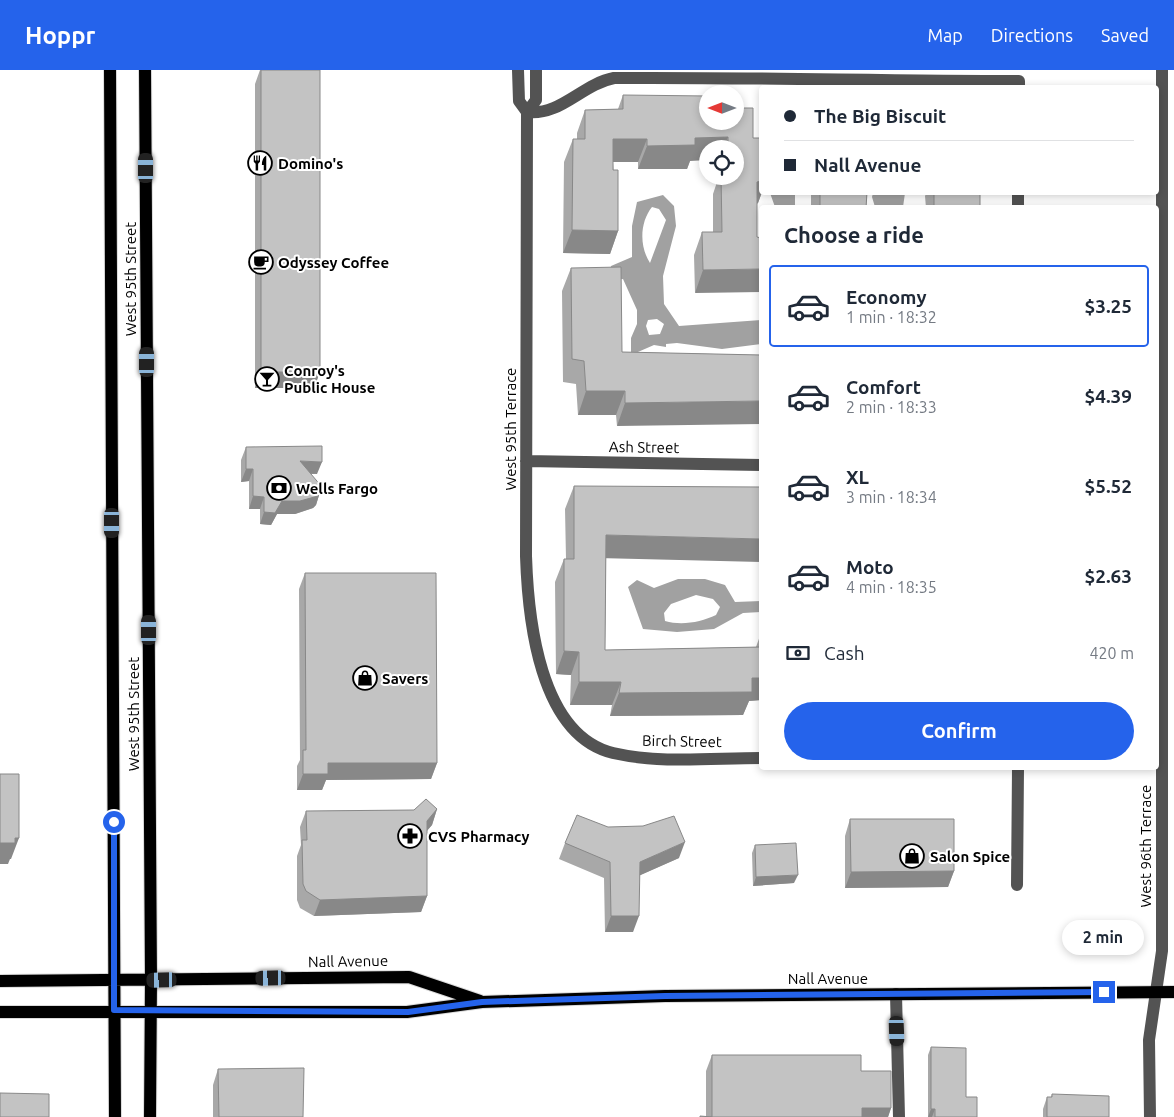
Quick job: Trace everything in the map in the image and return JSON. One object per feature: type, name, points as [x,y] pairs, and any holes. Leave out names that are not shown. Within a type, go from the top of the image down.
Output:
[{"type":"main road","name":"West 95th Street","points":[[110,70],[115,1117]]},
{"type":"main road","name":"West 95th Street","points":[[145,70],[152,980],[150,1117]]},
{"type":"main road","name":"Nall Avenue","points":[[0,981],[409,976],[482,1002]]},
{"type":"main road","name":"Nall Avenue","points":[[0,1012],[114,1010],[408,1012],[482,1002],[665,996],[1174,992]]},
{"type":"street","name":"West 95th Terrace","points":[[518,70],[519,101],[527,112],[526,582],[538,653],[555,702],[568,724],[578,734]]},
{"type":"street","name":"West 95th Terrace","points":[[527,112],[536,100],[536,70]]},
{"type":"street","name":"West 96th Terrace","points":[[1150,1117],[1149,1040],[1162,951],[1159,755],[1162,70]]},
{"type":"street","points":[[527,112],[540,114],[553,110],[603,80],[614,78],[764,77],[1018,84]]},
{"type":"street","name":"Ash Street","points":[[526,460],[759,465]]},
{"type":"street","name":"Birch Street","points":[[578,734],[589,744],[612,753],[655,759],[759,758]]},
{"type":"street","points":[[1017,885],[1018,770]]},
{"type":"street","points":[[896,994],[899,1117]]},
{"type":"shaded area","points":[[663,195],[674,206],[676,226],[663,276],[664,304],[679,326],[759,320],[759,344],[722,349],[677,343],[666,344],[666,347],[654,345],[631,355],[631,338],[637,324],[637,310],[623,279],[615,280],[609,277],[611,266],[632,257],[632,226],[637,202]],"holes":[[[652,207],[659,209],[666,220],[650,263],[644,249],[643,227]],[[657,319],[664,324],[660,334],[649,335],[646,326],[648,320]]]},
{"type":"shaded area","points":[[771,195],[795,195],[795,205],[774,205]]},
{"type":"shaded area","points":[[872,195],[905,195],[903,205],[874,205]]},
{"type":"shaded area","points":[[678,579],[705,579],[725,585],[735,602],[759,601],[759,612],[743,613],[714,629],[677,632],[643,629],[628,587],[637,580],[654,588]],"holes":[[[696,595],[713,599],[720,607],[716,615],[704,620],[691,623],[665,621],[664,613],[671,604]]]},
{"type":"building","points":[[261,70],[320,70],[320,372],[261,372]]},
{"type":"building","points":[[623,95],[699,96],[699,130],[744,130],[744,108],[753,108],[753,138],[759,138],[757,237],[759,238],[759,269],[703,270],[702,232],[722,232],[721,185],[744,185],[744,140],[728,140],[728,137],[695,138],[695,145],[647,146],[647,139],[613,139],[613,170],[618,170],[618,231],[572,230],[573,139],[585,139],[585,110],[623,109]]},
{"type":"building","points":[[820,195],[867,195],[866,205],[820,205]]},
{"type":"building","points":[[934,195],[980,195],[980,205],[934,205]]},
{"type":"building","points":[[621,267],[622,352],[759,355],[759,401],[625,403],[625,391],[586,391],[584,361],[572,359],[571,268]]},
{"type":"building","name":"Wells Fargo","points":[[322,446],[322,462],[300,461],[322,487],[318,496],[300,501],[282,501],[275,513],[264,512],[264,497],[253,496],[253,469],[246,469],[246,447]]},
{"type":"building","points":[[574,486],[759,487],[759,539],[606,535],[605,650],[759,647],[759,678],[752,678],[752,692],[619,693],[621,682],[579,682],[579,652],[564,651],[564,559],[574,559]]},
{"type":"building","name":"Savers","points":[[305,573],[436,573],[437,763],[328,763],[328,774],[303,774],[303,750],[306,750]]},
{"type":"building","points":[[0,774],[19,774],[19,838],[15,838],[15,843],[0,843]]},
{"type":"building","name":"CVS Pharmacy","points":[[426,799],[437,809],[427,821],[427,896],[320,900],[306,891],[303,884],[302,840],[307,840],[306,811],[414,810]]},
{"type":"building","points":[[577,815],[608,827],[643,826],[674,816],[685,842],[640,862],[639,916],[611,916],[610,862],[565,843]]},
{"type":"building","points":[[850,819],[954,819],[954,871],[851,872]]},
{"type":"building","points":[[796,843],[798,875],[756,877],[755,845]]},
{"type":"building","points":[[931,1047],[966,1048],[966,1097],[977,1097],[977,1117],[935,1117],[935,1109],[931,1109]]},
{"type":"building","points":[[712,1055],[861,1055],[861,1071],[891,1071],[891,1108],[862,1108],[862,1117],[712,1117]]},
{"type":"building","points":[[304,1068],[303,1117],[219,1117],[218,1069]]},
{"type":"building","points":[[0,1093],[49,1094],[49,1117],[0,1117]]},
{"type":"building","points":[[1052,1094],[1109,1096],[1109,1117],[1047,1117],[1047,1097],[1052,1097]]},
{"type":"place","name":"Domino's","points":[[260,163]]},
{"type":"place","name":"Odyssey Coffee","points":[[261,262]]},
{"type":"place","name":"Conroy's Public House","points":[[267,379]]},
{"type":"place","name":"Wells Fargo","points":[[279,488]]},
{"type":"place","name":"Savers","points":[[365,678]]},
{"type":"place","name":"CVS Pharmacy","points":[[410,836]]},
{"type":"place","name":"Salon Spice","points":[[912,856]]},
{"type":"route","points":[[114,822],[114,1010],[408,1012],[482,1002],[665,996],[1104,992]]}]
